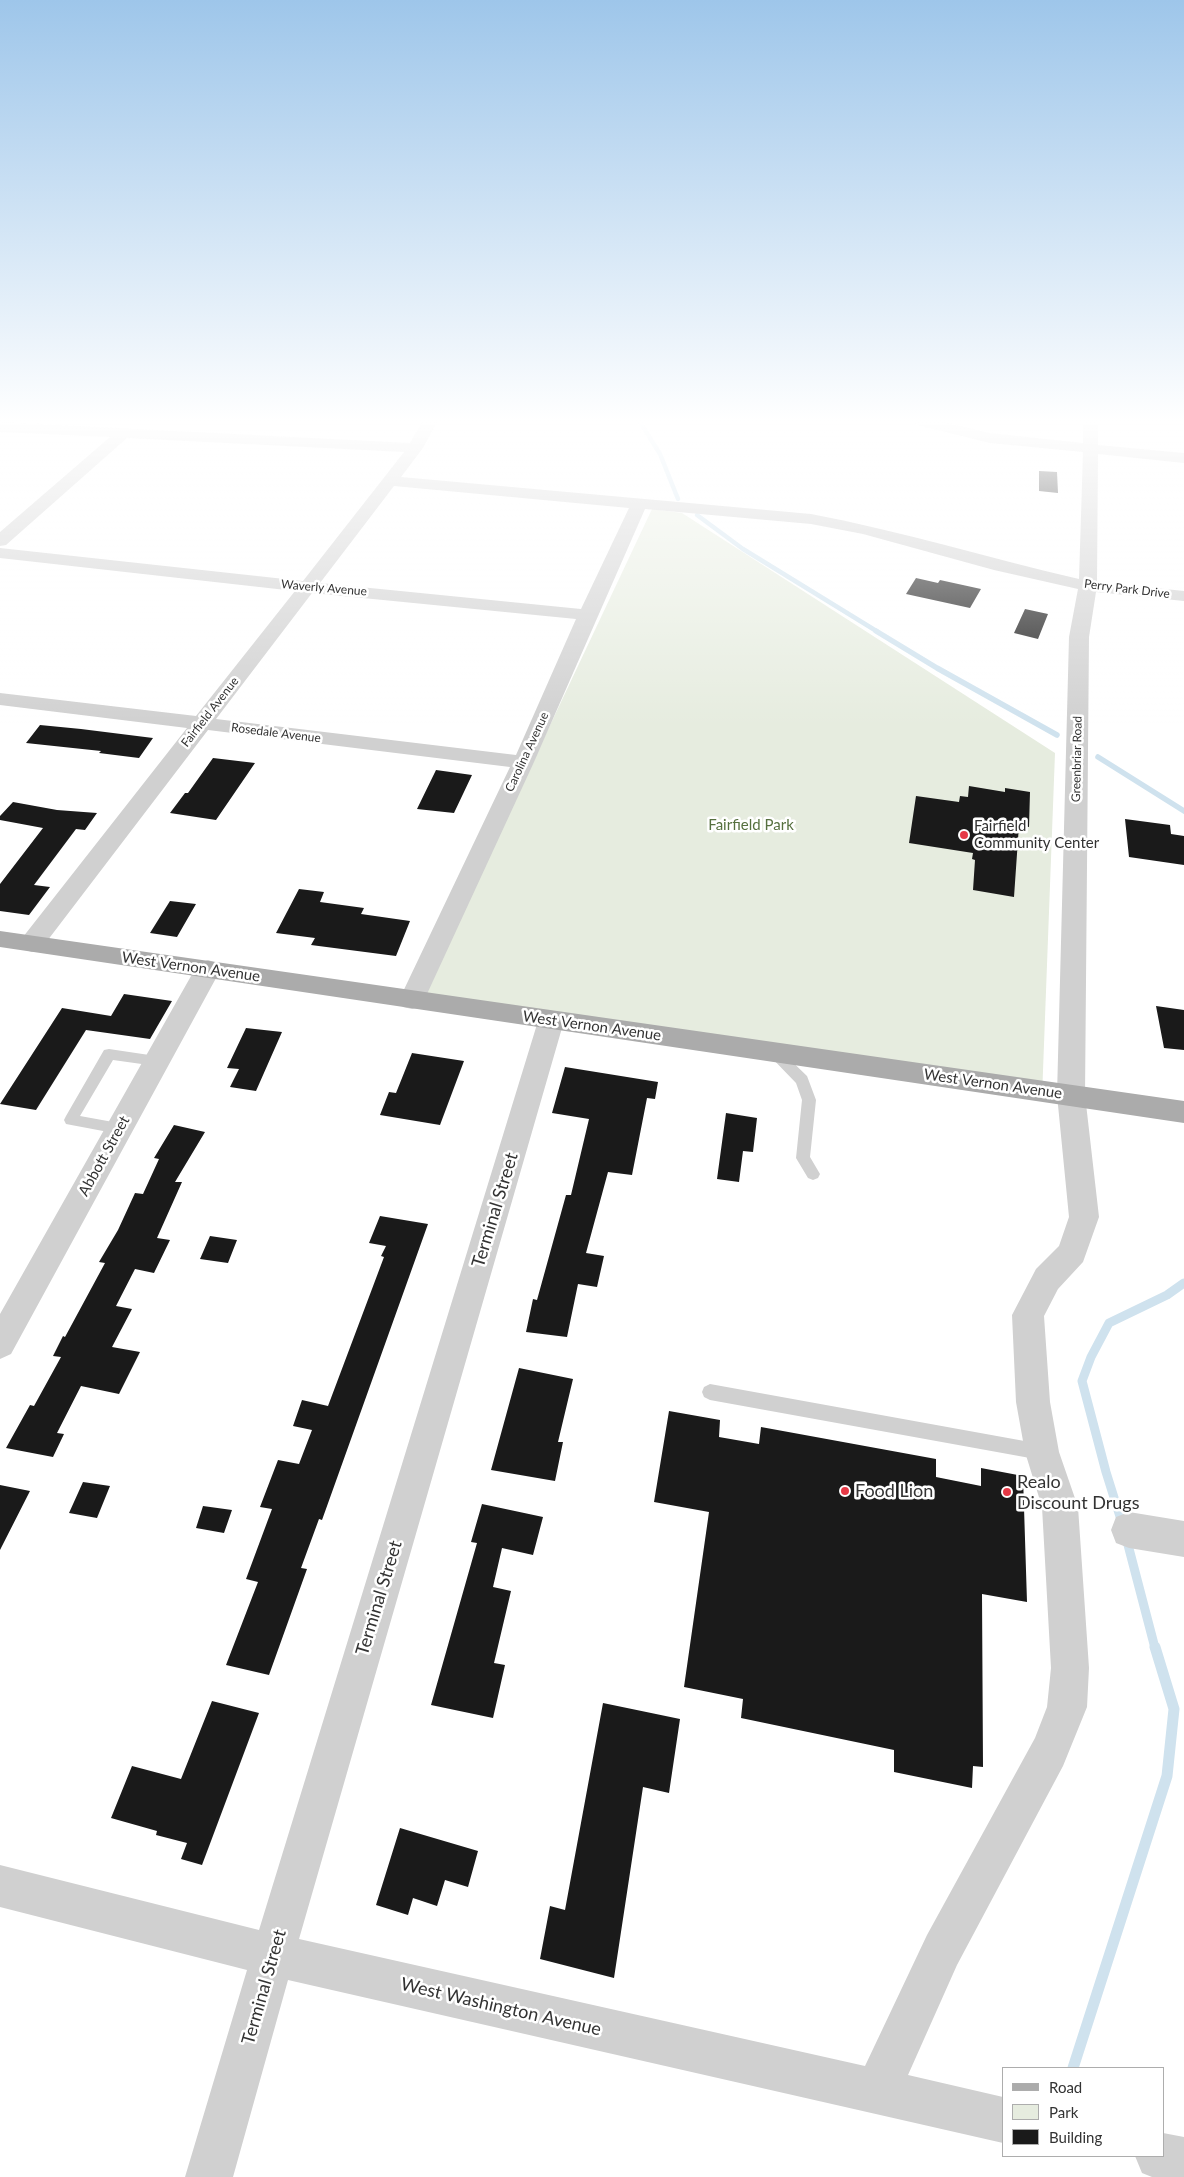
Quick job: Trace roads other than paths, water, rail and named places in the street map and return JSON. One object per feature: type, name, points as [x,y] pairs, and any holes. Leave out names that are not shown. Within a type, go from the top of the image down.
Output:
[{"type":"main road","name":"West Vernon Avenue","points":[[0,939],[1184,1112]]},
{"type":"street","points":[[0,541],[20,524]]},
{"type":"street","name":"Fairfield Avenue","points":[[32,943],[356,524]]},
{"type":"street","name":"Carolina Avenue","points":[[412,1000],[523,762],[630,524]]},
{"type":"street","name":"Perry Park Drive","points":[[839,524],[1000,566],[1088,586],[1184,596]]},
{"type":"street","name":"Greenbriar Road","points":[[877,2092],[942,1950],[1049,1752],[1067,1707],[1070,1668],[1060,1508],[1042,1452],[1033,1402],[1028,1315],[1047,1279],[1072,1253],[1084,1217],[1071,1095],[1079,637],[1088,586],[1089,524]]},
{"type":"street","name":"Waverly Avenue","points":[[0,553],[588,615]]},
{"type":"street","name":"Rosedale Avenue","points":[[0,699],[523,762]]},
{"type":"street","name":"Abbott Street","points":[[2,1336],[208,969]]},
{"type":"street","name":"Terminal Street","points":[[209,2177],[273,1955],[551,1021]]},
{"type":"street","points":[[1128,1530],[1184,1540]]},
{"type":"street","name":"West Washington Avenue","points":[[0,1886],[273,1955],[1002,2120]]},
{"type":"street","points":[[1163,2157],[1184,2162]]},
{"type":"lane","points":[[774,1053],[802,1080],[810,1100],[804,1158],[813,1174]]},
{"type":"lane","points":[[120,1128],[71,1120],[109,1054],[156,1061]]},
{"type":"lane","points":[[710,1392],[1042,1452]]},
{"type":"waterway","points":[[709,524],[743,549],[878,632]]},
{"type":"waterway","points":[[876,631],[937,668],[1057,735]]},
{"type":"waterway","points":[[1098,757],[1184,811]]},
{"type":"waterway","points":[[1122,1523],[1106,1472],[1082,1381],[1091,1357],[1109,1323],[1167,1295],[1184,1283]]},
{"type":"waterway","points":[[1127,1541],[1155,1648]]},
{"type":"waterway","points":[[1073,2067],[1167,1776],[1174,1709],[1155,1647]]},
{"type":"place","name":"Fairfield Community Center","points":[[964,835]]},
{"type":"place","name":"Food Lion","points":[[845,1491]]},
{"type":"place","name":"Realo Discount Drugs","points":[[1007,1492]]},
{"type":"park label","name":"Fairfield Park","points":[[751,825]]}]
